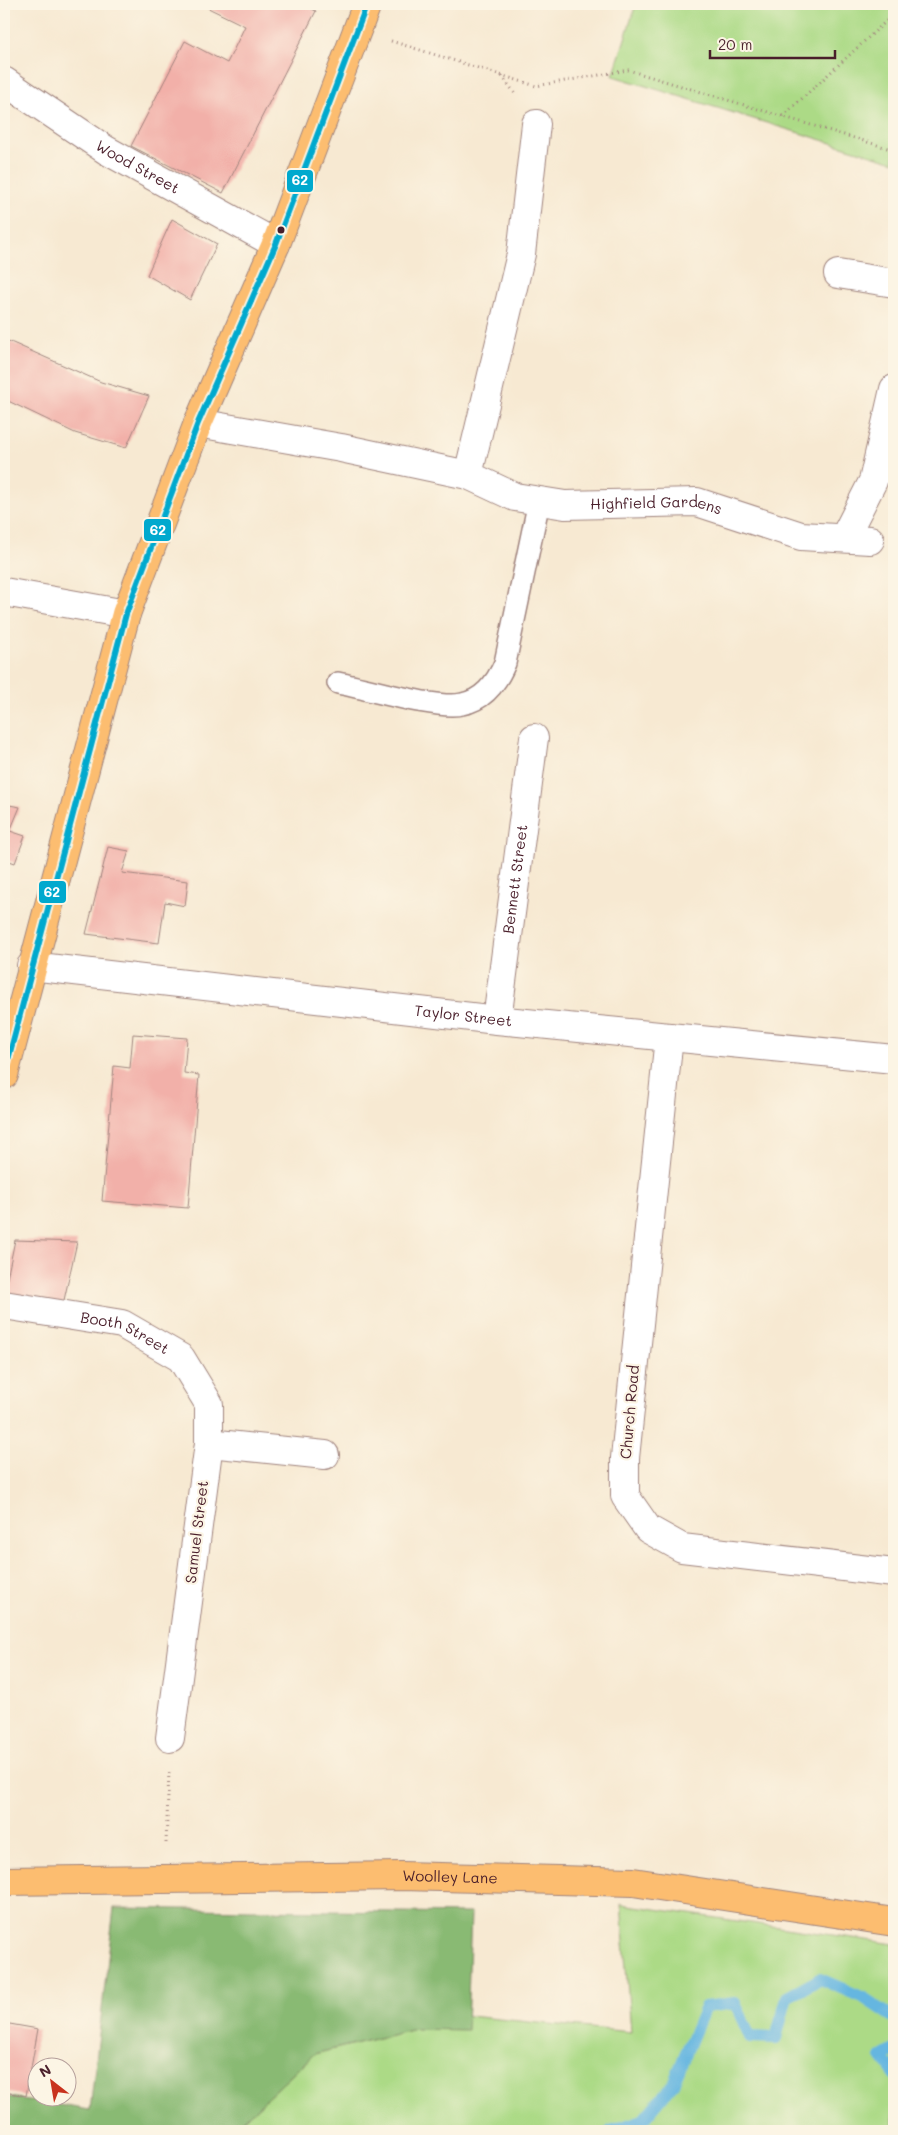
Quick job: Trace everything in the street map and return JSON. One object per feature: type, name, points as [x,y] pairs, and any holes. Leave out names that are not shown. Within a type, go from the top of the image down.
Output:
[{"type":"main road","points":[[4,1075],[31,966],[126,614],[198,423],[276,244],[367,4]]},
{"type":"main road","name":"Woolley Lane","points":[[4,1881],[402,1876],[633,1882],[894,1922]]},
{"type":"street","name":"Wood Street","points":[[4,81],[106,150],[276,244]]},
{"type":"street","points":[[468,475],[521,254],[536,124]]},
{"type":"street","points":[[838,274],[894,283]]},
{"type":"street","name":"Highfield Gardens","points":[[198,423],[341,448],[468,475],[515,496],[539,501],[566,505],[697,502],[801,536],[857,539],[873,481],[894,389]]},
{"type":"street","points":[[4,592],[126,614]]},
{"type":"street","name":"Bennett Street","points":[[497,1020],[534,738]]},
{"type":"street","name":"Taylor Street","points":[[31,966],[497,1020],[894,1059]]},
{"type":"street","name":"Church Road","points":[[669,1037],[625,1458],[626,1496],[648,1529],[682,1548],[894,1573]]},
{"type":"street","name":"Booth Street","points":[[4,1305],[122,1324],[181,1358],[209,1404],[209,1443]]},
{"type":"street","points":[[209,1443],[325,1455]]},
{"type":"street","name":"Samuel Street","points":[[170,1738],[209,1443]]},
{"type":"lane","points":[[338,683],[425,702],[450,705],[461,705],[487,692],[498,678],[505,663],[539,501]]},
{"type":"path","points":[[782,117],[894,14]]},
{"type":"path","points":[[357,31],[536,86],[628,70],[894,150]]},
{"type":"path","points":[[164,1879],[170,1738]]},
{"type":"green space","points":[[636,4],[894,4],[894,162],[613,76]]},
{"type":"green space","points":[[621,1904],[894,1944],[894,2131],[236,2131],[236,2127],[314,2054],[468,2016],[631,2032]]},
{"type":"green space","points":[[114,1908],[471,1913],[467,2030],[415,2029],[314,2054],[236,2127],[236,2131],[4,2131],[4,2096],[28,2100],[28,2108],[78,2108],[90,2110]]},
{"type":"building","points":[[200,4],[302,4],[316,11],[223,193],[131,146],[185,41],[227,63],[233,51],[245,26]]},
{"type":"building","points":[[172,219],[217,244],[190,300],[147,275]]},
{"type":"building","points":[[6,340],[101,382],[149,396],[126,448],[75,433],[4,399],[4,345]]},
{"type":"building","points":[[4,804],[20,807],[10,831],[25,836],[15,863],[4,859]]},
{"type":"building","points":[[108,847],[129,851],[122,873],[188,881],[185,906],[165,902],[159,943],[86,934]]},
{"type":"building","points":[[133,1034],[187,1038],[184,1073],[199,1075],[188,1208],[102,1201],[114,1066],[130,1068]]},
{"type":"building","points":[[15,1240],[77,1242],[62,1309],[4,1293]]},
{"type":"building","points":[[4,2023],[38,2029],[33,2058],[28,2058],[26,2096],[4,2092]]},
{"type":"waterway","points":[[611,2131],[643,2120],[673,2084],[705,2007],[735,2003],[750,2037],[776,2038],[787,1997],[820,1979],[864,1998],[894,2018]]},
{"type":"waterway","points":[[894,2050],[882,2057],[894,2073]]},
{"type":"transit line","name":"62","points":[[4,1075],[126,614],[198,423],[276,244],[367,4]]}]
